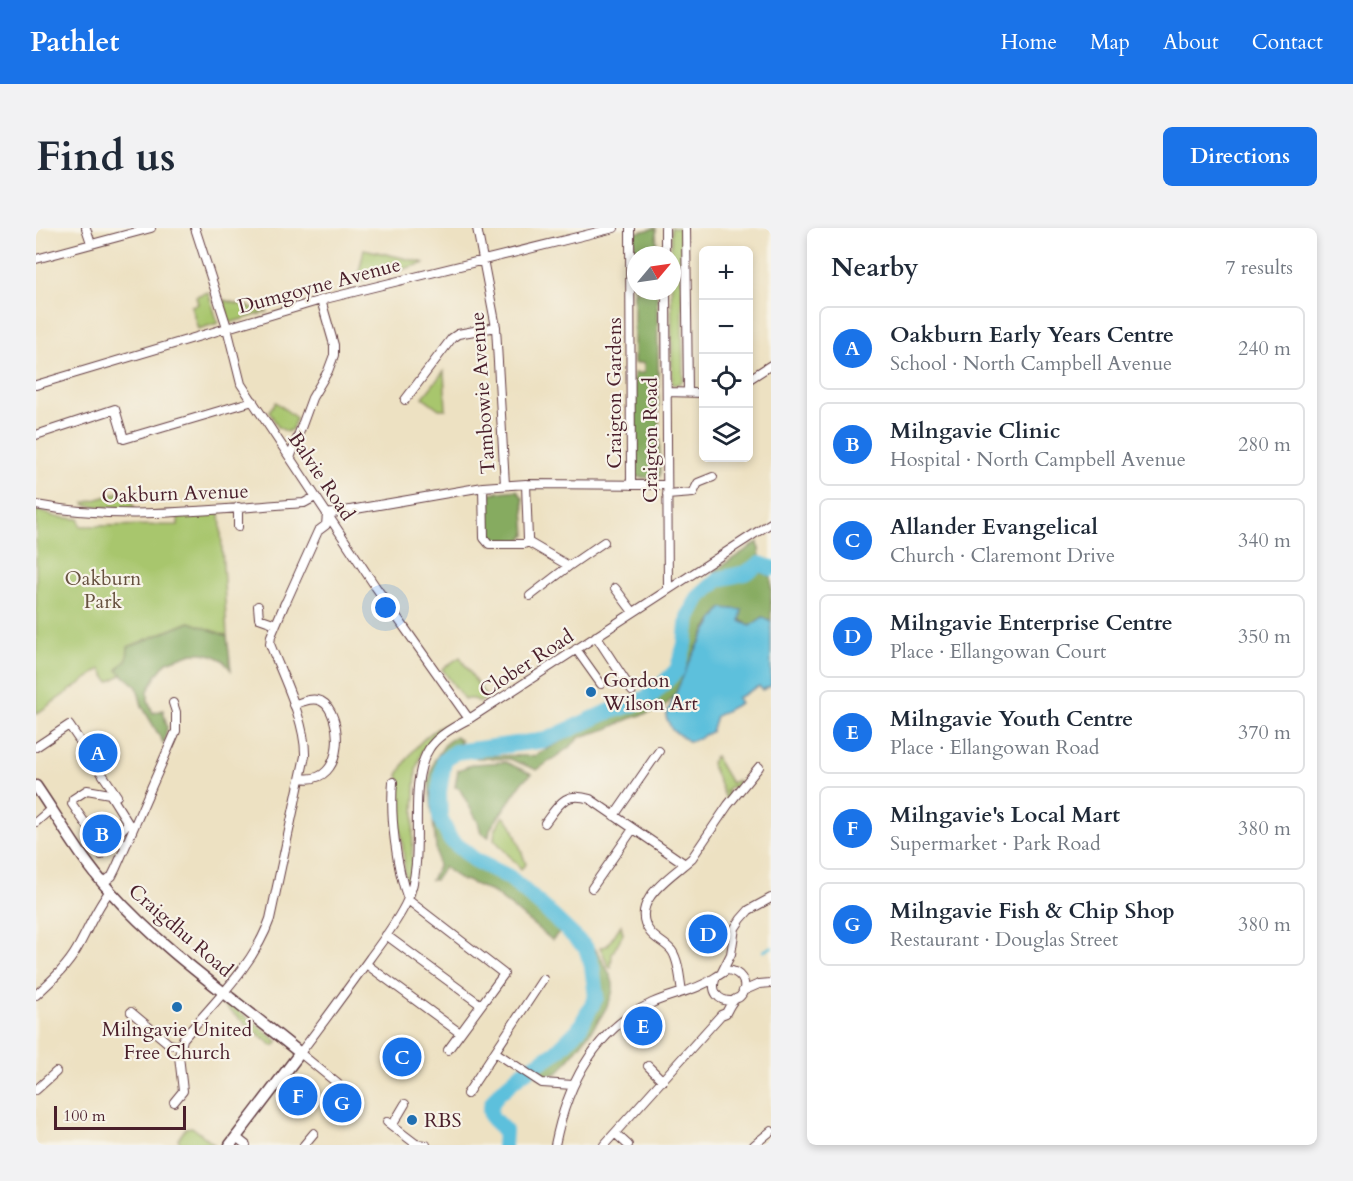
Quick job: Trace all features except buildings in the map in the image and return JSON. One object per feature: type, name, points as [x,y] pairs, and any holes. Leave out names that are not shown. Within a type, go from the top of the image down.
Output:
[{"type":"main road","name":"Craigdhu Road","points":[[36,786],[106,887],[156,937],[300,1053]]},
{"type":"main road","points":[[233,1141],[300,1053]]},
{"type":"street","points":[[86,228],[91,243]]},
{"type":"street","points":[[36,260],[151,228]]},
{"type":"street","name":"Balvie Road","points":[[195,228],[241,384],[327,514],[469,719]]},
{"type":"street","name":"Tambowie Avenue","points":[[477,228],[496,327],[505,485]]},
{"type":"street","name":"Dumgoyne Avenue","points":[[36,384],[321,300],[614,228]]},
{"type":"street","name":"Craigton Gardens","points":[[630,228],[631,485]]},
{"type":"street","points":[[665,228],[665,246]]},
{"type":"street","name":"Craigton Road","points":[[686,228],[688,392]]},
{"type":"street","points":[[290,458],[312,398],[328,371],[334,355],[334,345],[321,300]]},
{"type":"street","name":"Craigton Road","points":[[666,300],[668,589]]},
{"type":"street","points":[[405,400],[452,338],[458,334],[496,327]]},
{"type":"street","points":[[753,377],[771,365]]},
{"type":"street","points":[[666,392],[699,393]]},
{"type":"street","points":[[36,435],[115,409],[124,440],[253,401]]},
{"type":"street","points":[[667,495],[693,493],[698,483],[713,477]]},
{"type":"street","points":[[526,484],[528,542]]},
{"type":"street","points":[[174,1102],[183,1090],[180,1046],[183,1039],[252,955],[263,938],[270,919],[301,778],[305,744],[270,644],[276,624],[318,531],[326,525],[327,514],[505,485],[667,485]]},
{"type":"street","points":[[483,487],[484,538],[489,544],[528,542]]},
{"type":"street","name":"Oakburn Avenue","points":[[36,506],[112,514],[304,503],[315,496]]},
{"type":"street","points":[[237,507],[238,527]]},
{"type":"street","name":"Clober Road","points":[[300,1053],[366,964],[408,900],[416,862],[419,778],[429,748],[455,726],[771,523]]},
{"type":"street","points":[[528,542],[569,566]]},
{"type":"street","points":[[530,596],[604,542]]},
{"type":"street","points":[[615,588],[633,612]]},
{"type":"street","points":[[258,606],[259,618],[276,624]]},
{"type":"street","points":[[596,636],[632,692]]},
{"type":"street","points":[[576,649],[601,684]]},
{"type":"street","points":[[293,705],[309,699],[321,701],[334,717],[337,751],[331,766],[324,774],[308,779],[301,778]]},
{"type":"street","points":[[36,995],[56,977],[76,951],[102,900],[176,731],[176,712],[173,703]]},
{"type":"street","points":[[36,747],[69,725],[136,824]]},
{"type":"street","points":[[614,816],[659,750]]},
{"type":"street","points":[[682,992],[675,957],[666,945],[648,930],[645,907],[655,889],[692,858],[759,767]]},
{"type":"street","points":[[393,782],[399,868],[408,900],[504,974],[448,1050]]},
{"type":"street","points":[[104,846],[99,843],[72,804],[74,799],[87,790],[110,794],[128,823],[118,834],[117,840]]},
{"type":"street","points":[[545,823],[557,806],[569,797],[590,799],[685,864]]},
{"type":"street","points":[[36,822],[51,809]]},
{"type":"street","points":[[592,888],[633,829]]},
{"type":"street","points":[[101,855],[104,846],[110,841],[117,840],[126,845]]},
{"type":"street","points":[[721,1014],[714,982],[730,954],[735,928],[749,910],[771,898]]},
{"type":"street","points":[[386,935],[481,1005]]},
{"type":"street","points":[[730,954],[744,986],[743,991]]},
{"type":"street","points":[[366,964],[460,1033]]},
{"type":"street","points":[[555,1145],[573,1085],[590,1054],[615,1027],[650,1004],[701,987],[719,974],[732,971],[759,984]]},
{"type":"street","points":[[467,1094],[543,980]]},
{"type":"street","points":[[628,1145],[609,1139],[721,1014],[726,1013],[743,991],[759,984],[771,983]]},
{"type":"street","points":[[701,987],[733,1001]]},
{"type":"street","points":[[131,1012],[169,1044],[180,1046]]},
{"type":"street","points":[[495,1052],[542,1083],[573,1085]]},
{"type":"street","points":[[300,1053],[338,1084]]},
{"type":"street","points":[[648,1066],[663,1081]]},
{"type":"street","points":[[36,1089],[56,1072]]},
{"type":"street","points":[[183,1090],[193,1096]]},
{"type":"street","points":[[405,1104],[390,1124],[415,1144],[426,1145]]},
{"type":"street","points":[[755,1145],[771,1131]]},
{"type":"street","points":[[304,1145],[314,1133]]},
{"type":"street","points":[[233,1141],[246,1145]]},
{"type":"green space","points":[[656,228],[657,246],[634,246],[634,233]]},
{"type":"green space","points":[[671,228],[681,228],[683,379],[675,385],[672,384],[671,300],[681,300],[681,246],[671,246]]},
{"type":"green space","points":[[364,249],[425,263],[357,282]]},
{"type":"green space","points":[[208,292],[218,323],[198,329],[191,306],[198,304],[196,296]]},
{"type":"green space","points":[[224,300],[267,312],[229,323]]},
{"type":"green space","points":[[634,300],[657,300],[660,476],[656,478],[634,477],[634,373],[644,373],[644,363],[634,363]]},
{"type":"green space","points":[[444,371],[446,409],[439,409],[423,397]]},
{"type":"green space","points":[[276,402],[296,418],[292,429],[287,432],[278,427],[269,411]]},
{"type":"green space","points":[[128,490],[135,510],[85,505],[84,503]]},
{"type":"green space","points":[[517,490],[523,498],[526,535],[520,541],[490,540],[487,498],[490,493]]},
{"type":"green space","name":"Oakburn Park","points":[[36,510],[56,517],[79,519],[80,526],[178,525],[178,515],[220,512],[227,636],[189,622],[128,647],[128,659],[117,670],[123,674],[109,682],[101,669],[36,714]]},
{"type":"green space","points":[[758,542],[761,563],[739,571],[714,571]]},
{"type":"green space","points":[[760,572],[771,576],[771,621],[763,617],[750,626],[722,608],[706,629],[675,695],[661,710],[634,717],[607,729],[580,737],[537,770],[509,759],[477,758],[472,755],[534,756],[595,723],[644,703],[664,689],[678,671],[687,645],[692,617],[703,599],[725,583]]},
{"type":"green space","points":[[190,622],[227,636],[231,670],[223,660],[202,653],[192,653],[167,662],[148,691],[148,700],[153,713],[163,710],[167,727],[164,744],[142,706],[137,687],[117,670],[127,659],[128,647]]},
{"type":"green space","points":[[460,657],[487,698],[480,702],[474,699],[464,699],[442,669]]},
{"type":"green space","points":[[448,725],[422,751],[416,770],[411,877],[408,891],[406,890],[397,808],[396,794],[400,783],[398,775],[418,745],[430,733]]},
{"type":"green space","points":[[456,736],[461,741],[442,760],[435,791],[439,828],[453,850],[503,880],[562,929],[552,940],[494,893],[465,880],[462,881],[444,867],[435,880],[431,880],[438,867],[429,782],[434,761],[446,743]]},
{"type":"green space","points":[[715,756],[731,783],[737,780],[738,785],[734,789],[732,786],[726,790],[730,797],[727,801],[711,764]]},
{"type":"green space","points":[[505,762],[532,774],[523,781],[490,829],[489,837],[481,833],[478,822],[459,788],[455,787],[458,770],[474,764]]},
{"type":"green space","points":[[503,816],[512,825],[526,864],[521,869],[494,839],[495,830]]},
{"type":"green space","points":[[621,925],[623,934],[612,954],[611,968],[600,947],[607,946]]},
{"type":"green space","points":[[594,947],[613,985],[608,1004],[594,1027],[564,1066],[557,1073],[540,1077],[534,1072],[574,1039],[590,1018],[595,1007],[599,994],[599,977]]},
{"type":"green space","points":[[226,1001],[278,1043],[273,1046],[223,1005]]},
{"type":"green space","points":[[192,1127],[214,1144],[181,1145],[178,1139],[186,1128]]},
{"type":"water","points":[[722,608],[742,610],[740,621],[750,626],[763,617],[771,621],[771,686],[762,690],[759,686],[737,698],[740,703],[716,716],[711,732],[690,742],[672,730],[666,717],[697,647]]},
{"type":"waterway","points":[[504,1145],[505,1131],[492,1118],[490,1111],[492,1103],[498,1094],[521,1074],[556,1052],[579,1029],[596,997],[592,966],[586,948],[545,909],[509,877],[476,861],[450,839],[440,818],[439,792],[444,761],[455,752],[546,740],[652,695],[677,670],[685,644],[688,617],[698,598],[719,579],[745,573],[760,564],[771,568]]},
{"type":"waterway","points":[[764,951],[771,947]]},
{"type":"place","name":"Gordon Wilson Art","points":[[591,692]]},
{"type":"place","name":"Oakburn Early Years Centre","points":[[98,753]]},
{"type":"place","name":"Milngavie Clinic","points":[[102,834]]},
{"type":"place","name":"Milngavie Enterprise Centre","points":[[708,934]]},
{"type":"place","name":"Milngavie United Free Church","points":[[177,1007]]},
{"type":"place","name":"Milngavie Youth Centre","points":[[643,1026]]},
{"type":"place","name":"Allander Evangelical","points":[[402,1057]]},
{"type":"place","name":"Milngavie's Local Mart","points":[[298,1096]]},
{"type":"place","name":"Milngavie Fish & Chip Shop","points":[[342,1103]]},
{"type":"place","name":"RBS","points":[[412,1120]]}]
